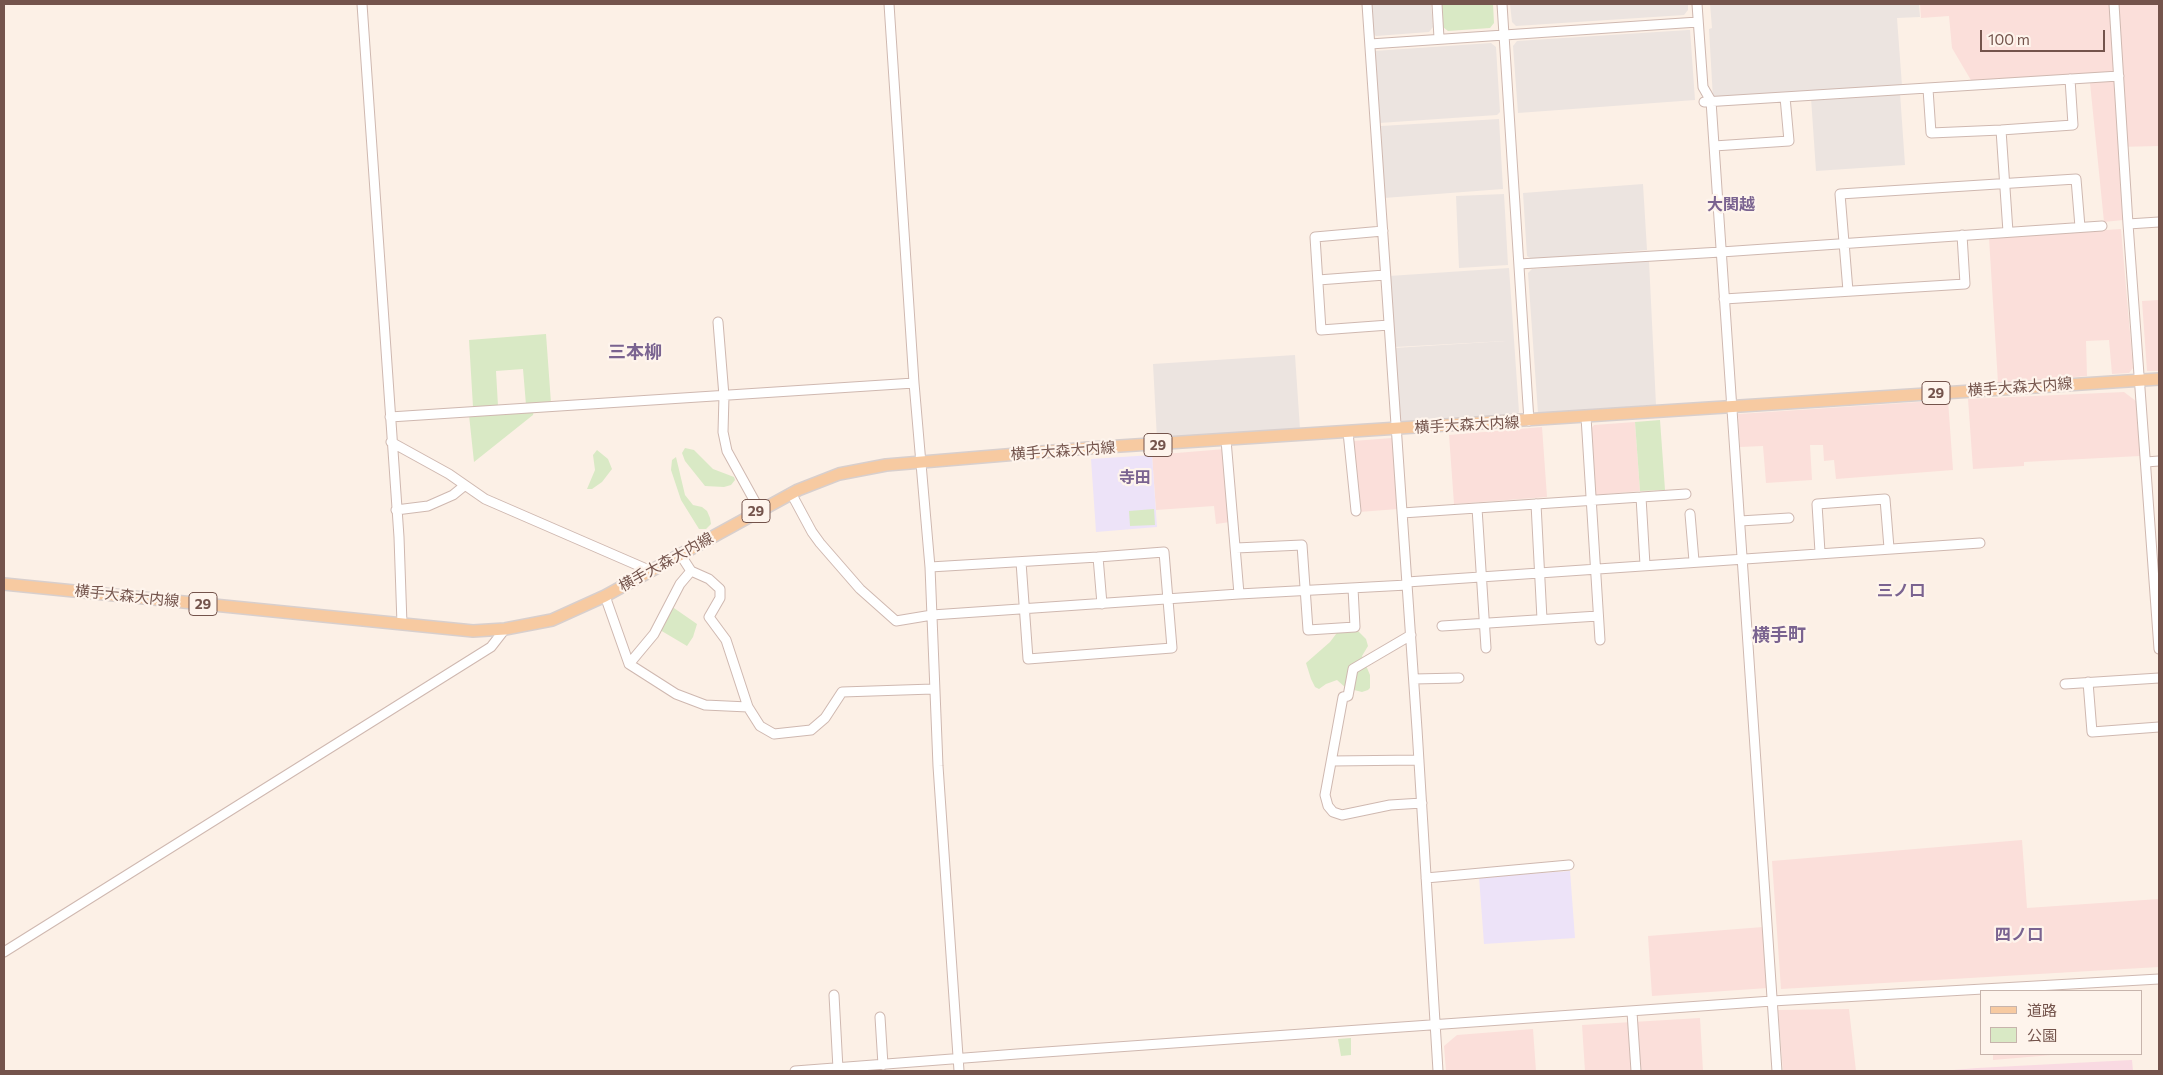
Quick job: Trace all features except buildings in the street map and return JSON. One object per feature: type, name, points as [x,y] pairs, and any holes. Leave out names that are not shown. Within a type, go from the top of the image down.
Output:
[{"type":"main road","name":"横手大森大内線","points":[[4,584],[473,631],[504,630],[552,620],[605,596],[651,572],[791,492],[839,474],[921,461],[1396,428],[2159,379]]},
{"type":"street","points":[[362,4],[402,624]]},
{"type":"street","points":[[889,4],[914,383],[930,567],[933,689],[959,1071]]},
{"type":"street","points":[[1367,4],[1414,679],[1438,1071]]},
{"type":"street","points":[[1437,4],[1439,38]]},
{"type":"street","points":[[1502,4],[1528,421]]},
{"type":"street","points":[[1697,4],[1703,87],[1708,102],[1714,146],[1777,1071]]},
{"type":"street","points":[[2114,4],[2146,462],[2155,532],[2159,649]]},
{"type":"street","points":[[1370,44],[1698,22]]},
{"type":"street","points":[[1708,102],[2119,76]]},
{"type":"street","points":[[1928,88],[1931,133],[2002,130],[2072,125],[2070,79]]},
{"type":"street","points":[[1714,146],[1789,141],[1786,97]]},
{"type":"street","points":[[2002,130],[2008,232]]},
{"type":"street","points":[[1848,291],[1840,194],[2076,179],[2080,227]]},
{"type":"street","points":[[2128,224],[2159,222]]},
{"type":"street","points":[[1519,264],[2102,226]]},
{"type":"street","points":[[1383,231],[1315,237],[1321,330],[1389,325]]},
{"type":"street","points":[[1724,299],[1965,284],[1962,236]]},
{"type":"street","points":[[1318,280],[1385,276]]},
{"type":"street","points":[[718,322],[724,396],[723,432],[727,451],[759,509]]},
{"type":"street","points":[[390,417],[914,383]]},
{"type":"street","points":[[1586,417],[1600,640]]},
{"type":"street","points":[[1348,432],[1356,510]]},
{"type":"street","points":[[1226,440],[1239,594]]},
{"type":"street","points":[[391,442],[448,474],[485,499],[651,572]]},
{"type":"street","points":[[2146,462],[2159,461]]},
{"type":"street","points":[[396,510],[428,506],[453,495],[464,486]]},
{"type":"street","points":[[791,492],[812,532],[860,589],[896,620],[932,615],[1407,584],[1481,576],[1820,552],[1980,543]]},
{"type":"street","points":[[1402,513],[1686,494]]},
{"type":"street","points":[[1641,497],[1645,565]]},
{"type":"street","points":[[1820,552],[1817,504],[1885,499],[1889,548]]},
{"type":"street","points":[[1536,504],[1542,619]]},
{"type":"street","points":[[1477,508],[1486,648]]},
{"type":"street","points":[[1690,514],[1694,561]]},
{"type":"street","points":[[1740,521],[1789,518]]},
{"type":"street","points":[[1236,548],[1302,544],[1308,630],[1355,627],[1353,588]]},
{"type":"street","points":[[930,567],[1164,552],[1172,648],[1028,659],[1021,562]]},
{"type":"street","points":[[680,554],[691,571],[709,579],[720,590],[720,598],[709,617],[726,640],[748,707],[760,726],[774,734],[811,730],[825,718],[842,692],[933,689]]},
{"type":"street","points":[[1098,557],[1102,604]]},
{"type":"street","points":[[629,664],[654,634],[684,576],[691,571]]},
{"type":"street","points":[[605,596],[629,664],[676,694],[705,705],[748,707]]},
{"type":"street","points":[[1442,626],[1598,616]]},
{"type":"street","points":[[4,952],[491,647],[504,630]]},
{"type":"street","points":[[1411,635],[1353,668],[1348,696],[1344,697],[1325,795],[1328,806],[1333,812],[1342,815],[1381,807],[1422,803]]},
{"type":"street","points":[[1414,679],[1459,678]]},
{"type":"street","points":[[2065,684],[2159,678]]},
{"type":"street","points":[[2088,682],[2092,732],[2159,727]]},
{"type":"street","points":[[1332,760],[1419,760]]},
{"type":"street","points":[[1426,878],[1569,865]]},
{"type":"street","points":[[795,1071],[1772,1001],[2159,979]]},
{"type":"street","points":[[834,995],[838,1069]]},
{"type":"street","points":[[1632,1012],[1636,1071]]},
{"type":"street","points":[[880,1017],[884,1065]]},
{"type":"shaded area","points":[[1371,4],[1431,4],[1433,27],[1429,32],[1376,36],[1372,33]]},
{"type":"shaded area","points":[[1510,4],[1688,4],[1688,10],[1684,15],[1516,26],[1512,22]]},
{"type":"shaded area","points":[[1710,4],[1919,4],[1920,17],[1897,18],[1902,86],[1713,99],[1709,29],[1712,28]]},
{"type":"shaded area","points":[[1920,4],[2159,4],[2159,146],[2118,147],[2123,220],[2104,222],[2089,73],[1972,82],[1952,48],[1949,16],[1921,18]]},
{"type":"shaded area","points":[[1690,30],[1695,100],[1518,113],[1513,46],[1517,41]]},
{"type":"shaded area","points":[[1491,43],[1496,47],[1500,112],[1497,115],[1379,123],[1374,51]]},
{"type":"shaded area","points":[[1900,93],[1905,165],[1816,171],[1811,98]]},
{"type":"shaded area","points":[[1499,119],[1503,189],[1384,198],[1381,126]]},
{"type":"shaded area","points":[[1643,184],[1647,250],[1532,259],[1527,256],[1523,193]]},
{"type":"shaded area","points":[[1504,194],[1508,265],[1459,268],[1456,196]]},
{"type":"shaded area","points":[[2121,229],[2133,368],[2129,373],[2112,374],[2109,340],[2086,341],[2087,376],[1998,383],[1989,238]]},
{"type":"shaded area","points":[[1649,261],[1656,405],[1538,413],[1528,273],[1532,269]]},
{"type":"shaded area","points":[[1509,268],[1519,412],[1517,414],[1401,422],[1399,420],[1394,348],[1506,341],[1395,347],[1389,276]]},
{"type":"shaded area","points":[[2159,300],[2159,371],[2147,371],[2142,301]]},
{"type":"shaded area","points":[[1295,355],[1300,429],[1157,439],[1153,364]]},
{"type":"shaded area","points":[[2124,392],[2136,401],[2140,456],[2024,462],[2024,466],[1973,469],[1968,399]]},
{"type":"shaded area","points":[[1948,400],[1953,470],[1836,479],[1834,460],[1824,461],[1823,445],[1810,445],[1812,480],[1766,483],[1763,446],[1740,447],[1738,414]]},
{"type":"shaded area","points":[[1635,422],[1640,491],[1596,495],[1591,429],[1594,425]]},
{"type":"shaded area","points":[[1542,427],[1547,497],[1454,504],[1449,435]]},
{"type":"shaded area","points":[[1392,438],[1398,509],[1359,512],[1353,441]]},
{"type":"shaded area","points":[[1225,449],[1230,522],[1216,524],[1214,506],[1156,510],[1152,455]]},
{"type":"shaded area","points":[[1152,455],[1157,527],[1096,532],[1091,459]]},
{"type":"shaded area","points":[[2022,840],[2027,908],[2159,899],[2159,967],[1781,989],[1772,861]]},
{"type":"shaded area","points":[[1570,871],[1575,938],[1484,944],[1479,877]]},
{"type":"shaded area","points":[[1763,927],[1768,988],[1652,996],[1648,936]]},
{"type":"shaded area","points":[[1849,1009],[1856,1071],[1783,1071],[1778,1010]]},
{"type":"shaded area","points":[[1700,1018],[1703,1071],[1585,1071],[1582,1025]]},
{"type":"shaded area","points":[[1533,1029],[1536,1071],[1446,1071],[1444,1046],[1457,1035]]},
{"type":"shaded area","points":[[1993,1055],[2051,1055],[1993,1060]]},
{"type":"shaded area","points":[[2132,1060],[2133,1071],[1941,1071],[1977,1068]]},
{"type":"green space","points":[[1442,4],[1493,4],[1494,23],[1490,28],[1448,31],[1443,27]]},
{"type":"green space","points":[[546,334],[551,403],[526,405],[523,369],[496,371],[498,406],[473,407],[469,340]]},
{"type":"green space","points":[[534,411],[533,415],[474,462],[469,415]]},
{"type":"green space","points":[[1660,420],[1665,490],[1640,491],[1635,422]]},
{"type":"green space","points":[[685,448],[694,450],[713,469],[734,477],[735,480],[731,485],[724,487],[705,486],[685,461],[682,453]]},
{"type":"green space","points":[[597,450],[608,459],[612,469],[602,482],[592,489],[587,489],[595,470],[593,455]]},
{"type":"green space","points":[[676,457],[685,495],[693,505],[702,507],[707,511],[710,518],[711,524],[706,529],[699,529],[681,500],[671,470],[672,460]]},
{"type":"green space","points":[[1154,509],[1155,525],[1130,526],[1129,511]]},
{"type":"green space","points":[[671,606],[697,624],[693,637],[687,646],[660,630]]},
{"type":"green space","points":[[1339,630],[1358,631],[1366,639],[1368,646],[1362,656],[1370,675],[1370,688],[1368,690],[1362,692],[1346,688],[1337,680],[1319,689],[1315,687],[1311,679],[1306,663],[1330,642]]},
{"type":"green space","points":[[1351,1038],[1351,1055],[1341,1056],[1338,1039]]},
{"type":"district","name":"大関越","points":[[1731,205]]},
{"type":"district","name":"三本柳","points":[[635,352]]},
{"type":"district","name":"寺田","points":[[1135,478]]},
{"type":"district","name":"三ノ口","points":[[1901,591]]},
{"type":"district","name":"横手町","points":[[1779,635]]},
{"type":"district","name":"四ノ口","points":[[2019,935]]}]
